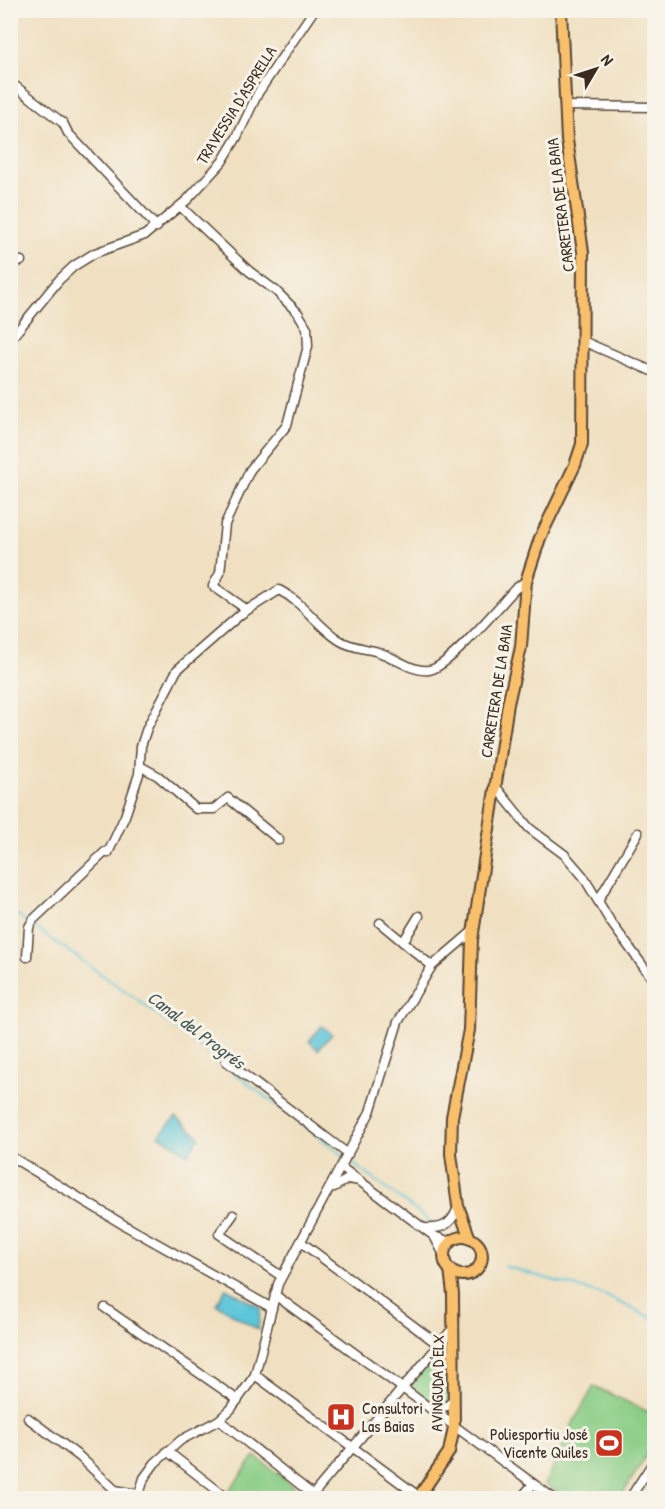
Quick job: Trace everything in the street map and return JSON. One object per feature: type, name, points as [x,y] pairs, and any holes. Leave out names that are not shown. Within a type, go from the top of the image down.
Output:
[{"type":"main road","name":"CARRETERA DE LA BAIA","points":[[453,1241],[459,1222],[451,1154],[452,1118],[469,1030],[473,931],[508,704],[521,647],[526,581],[540,538],[575,465],[582,444],[585,342],[583,252],[575,212],[565,106],[561,10]]},
{"type":"main road","name":"CARRETERA DE LA BAIA","points":[[458,1208],[470,1239]]},
{"type":"main road","points":[[453,1294],[465,1275],[476,1269],[480,1263],[480,1248],[470,1239],[453,1241],[445,1257],[450,1269],[465,1275]]},
{"type":"main road","name":"AVINGUDA D'ELX","points":[[420,1498],[449,1452],[454,1427],[453,1294],[450,1269]]},
{"type":"street","name":"TRAVESSIA D'ASPRELLA","points":[[10,340],[59,280],[74,266],[95,254],[145,236],[180,206],[222,162],[258,93],[314,10]]},
{"type":"street","points":[[10,82],[63,123],[68,133],[157,227]]},
{"type":"street","points":[[565,106],[654,107]]},
{"type":"street","points":[[180,206],[249,271],[276,291],[298,313],[307,328],[308,346],[287,425],[250,470],[225,524],[220,573],[213,586],[246,609]]},
{"type":"street","points":[[10,259],[21,261]]},
{"type":"street","points":[[585,342],[654,372]]},
{"type":"street","points":[[27,957],[29,927],[33,920],[106,852],[125,816],[140,766],[141,746],[147,728],[177,670],[246,609],[279,590],[293,597],[338,640],[352,647],[379,652],[417,669],[431,670],[449,659],[515,589],[526,581]]},
{"type":"street","points":[[140,766],[158,776],[195,809],[214,809],[228,798],[279,840]]},
{"type":"street","points":[[496,787],[529,828],[565,855],[654,981]]},
{"type":"street","points":[[598,899],[638,833]]},
{"type":"street","points":[[403,942],[419,916]]},
{"type":"street","points":[[380,923],[432,966]]},
{"type":"street","points":[[28,1418],[80,1457],[115,1490],[138,1496],[144,1478],[167,1451],[181,1440],[219,1420],[238,1400],[255,1376],[281,1276],[330,1191],[370,1112],[398,1023],[432,966],[473,931]]},
{"type":"street","points":[[226,1061],[348,1154]]},
{"type":"street","points":[[10,1156],[124,1225],[272,1308]]},
{"type":"street","points":[[341,1170],[363,1182],[425,1228],[434,1236],[445,1257]]},
{"type":"street","points":[[330,1191],[348,1179],[363,1182]]},
{"type":"street","points":[[425,1228],[437,1229],[448,1224],[458,1208]]},
{"type":"street","points":[[233,1215],[219,1234],[281,1276]]},
{"type":"street","points":[[434,1236],[453,1241]]},
{"type":"street","points":[[301,1242],[439,1345]]},
{"type":"street","points":[[275,1295],[553,1498]]},
{"type":"street","points":[[105,1308],[238,1400]]},
{"type":"street","points":[[219,1420],[314,1497],[453,1327]]},
{"type":"street","points":[[255,1376],[420,1498]]},
{"type":"street","points":[[431,1409],[447,1406],[454,1400]]},
{"type":"street","points":[[449,1452],[467,1437]]},
{"type":"street","points":[[167,1451],[227,1498]]},
{"type":"street","points":[[630,1498],[654,1461]]},
{"type":"street","points":[[521,1498],[533,1484]]},
{"type":"green space","points":[[446,1344],[448,1345],[449,1402],[436,1408],[412,1390],[411,1384]]},
{"type":"green space","name":"Poliesportiu José Vicente Quiles","points":[[594,1386],[654,1415],[654,1443],[620,1498],[566,1498],[545,1484],[573,1423]]},
{"type":"green space","points":[[255,1456],[299,1491],[300,1498],[236,1498],[228,1492]]},
{"type":"water","points":[[322,1026],[332,1034],[318,1050],[309,1041]]},
{"type":"water","points":[[176,1117],[200,1137],[188,1154],[159,1135]]},
{"type":"water","points":[[226,1288],[261,1308],[258,1330],[216,1304]]},
{"type":"waterway","name":"Canal del Progrés","points":[[10,910],[28,922]]},
{"type":"waterway","name":"Canal del Progrés","points":[[33,926],[138,1000],[344,1156]]},
{"type":"waterway","points":[[351,1162],[435,1225]]},
{"type":"waterway","points":[[504,1266],[604,1295],[654,1319]]},
{"type":"place","name":"Consultori Las Baias","points":[[341,1417]]},
{"type":"place","name":"Poliesportiu José Vicente Quiles","points":[[609,1443]]}]
